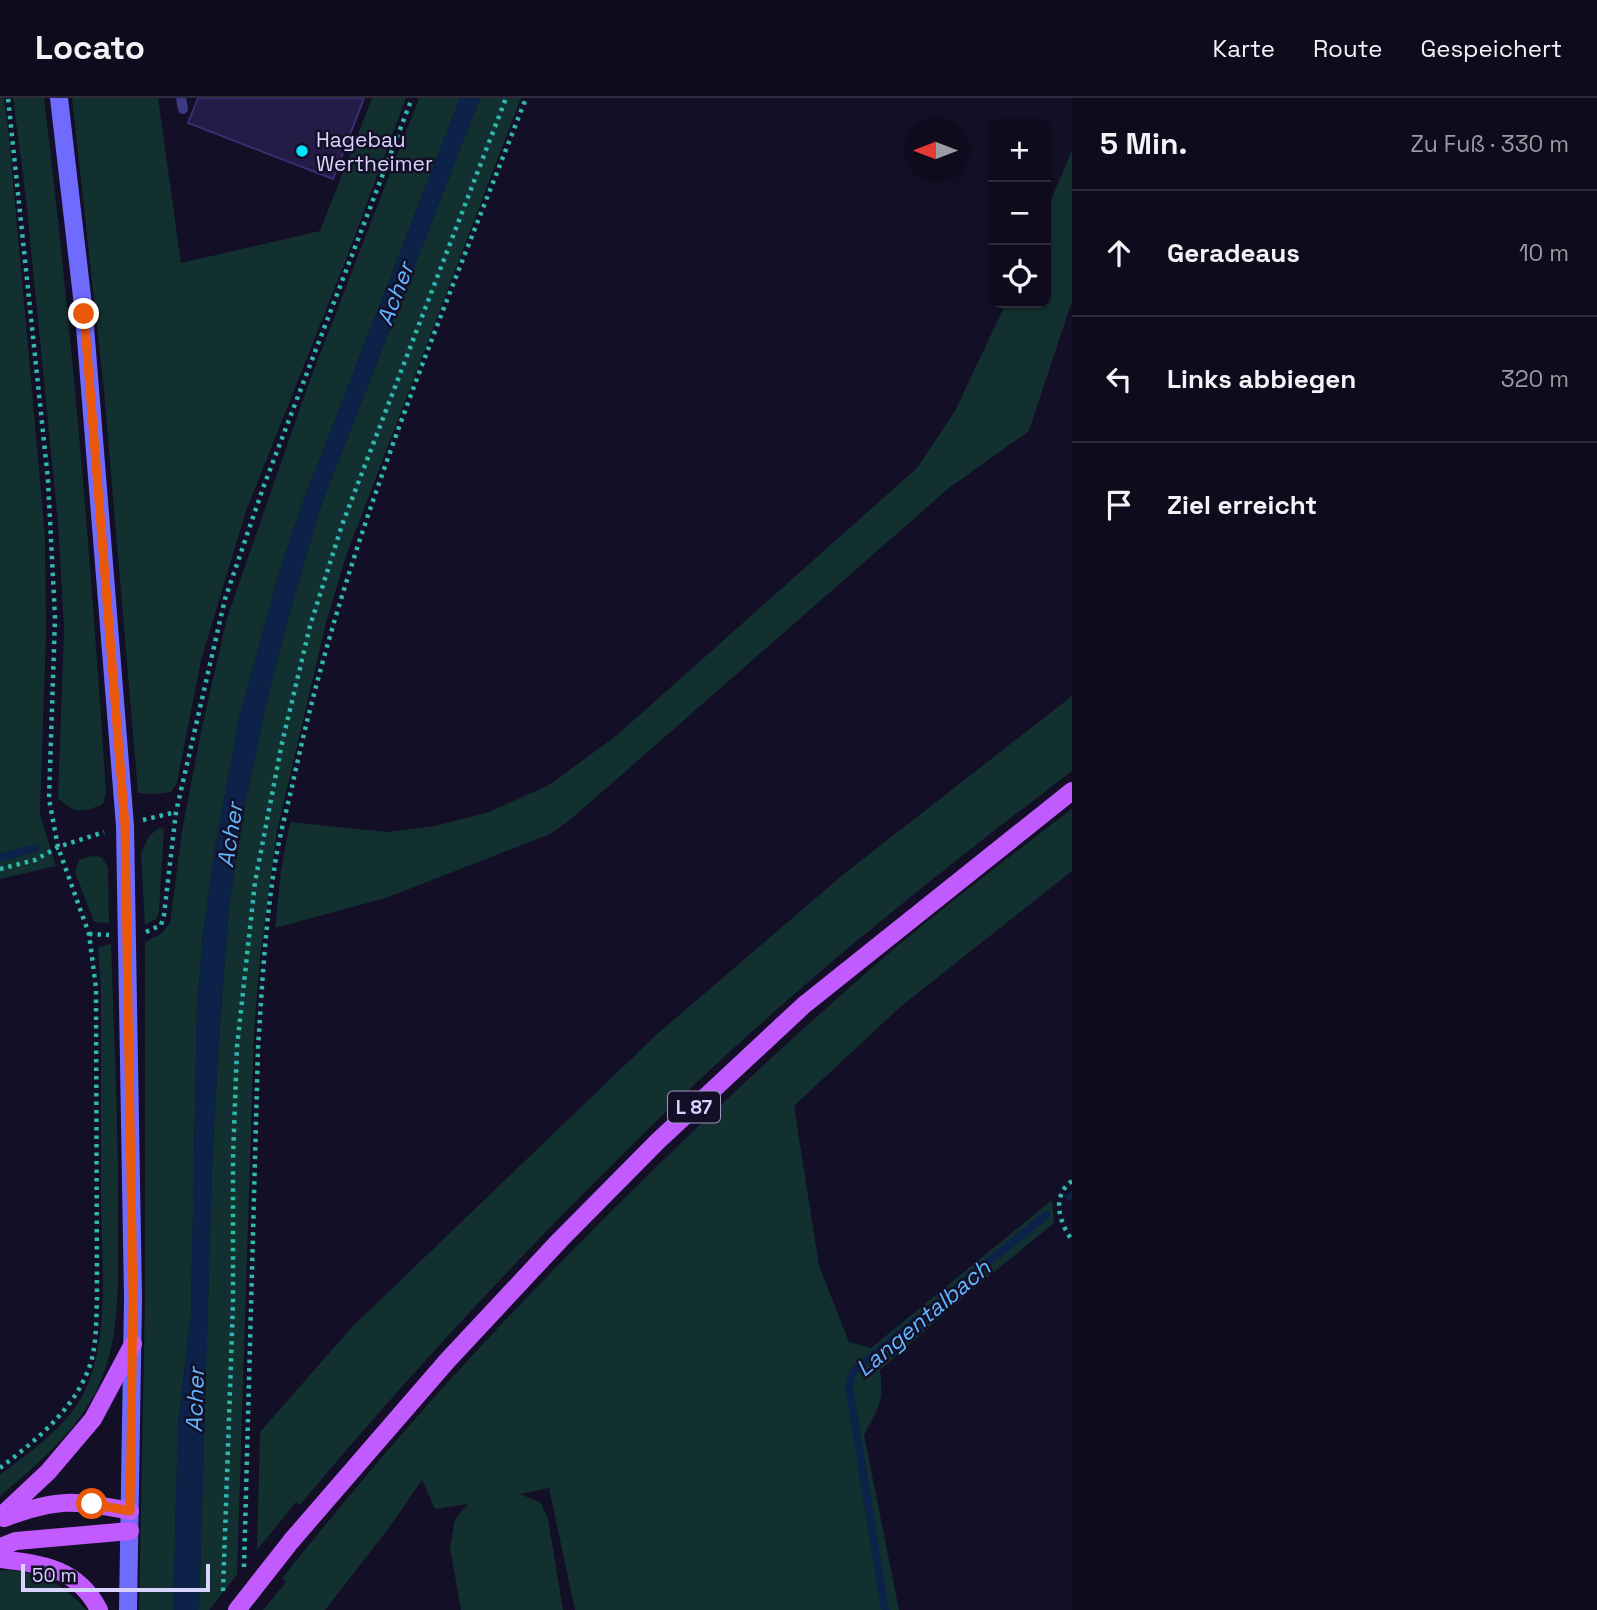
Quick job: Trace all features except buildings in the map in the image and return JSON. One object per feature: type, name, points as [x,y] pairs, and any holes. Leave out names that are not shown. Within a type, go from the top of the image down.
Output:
[{"type":"main road","name":"L 87","points":[[230,1604],[292,1540],[447,1361],[560,1240],[658,1141],[804,1005],[1072,791]]},
{"type":"main road","points":[[0,1518],[56,1464],[93,1419],[133,1344]]},
{"type":"main road","points":[[0,1518],[58,1502],[77,1501],[130,1511]]},
{"type":"main road","points":[[0,1547],[16,1541],[130,1531]]},
{"type":"main road","points":[[0,1559],[51,1567],[84,1589],[99,1610]]},
{"type":"street","points":[[59,98],[84,314],[125,826],[129,933],[133,1344],[128,1610]]},
{"type":"path","points":[[0,1468],[37,1440],[76,1393],[89,1367],[94,1346],[97,1298],[96,988],[89,934],[58,847],[49,799],[55,618],[48,480],[8,98]]},
{"type":"path","points":[[146,933],[161,925],[176,813],[225,599],[263,488],[412,98]]},
{"type":"path","points":[[230,1604],[233,1158],[237,1047],[255,882],[282,743],[310,626],[342,525],[506,98]]},
{"type":"path","points":[[244,1570],[258,1048],[263,963],[275,863],[302,737],[339,600],[380,475],[526,98]]},
{"type":"path","points":[[0,869],[35,860],[58,847]]},
{"type":"path","points":[[89,934],[110,934]]},
{"type":"path","points":[[1072,1181],[1066,1185],[1059,1197],[1060,1221],[1072,1240]]},
{"type":"green space","points":[[0,98],[4,98],[9,136],[45,536],[46,633],[40,814],[56,866],[0,879]]},
{"type":"green space","points":[[13,98],[44,98],[72,358],[106,792],[103,804],[84,810],[69,807],[58,798],[64,630],[58,523],[26,199]]},
{"type":"green space","points":[[72,98],[158,98],[181,263],[320,231],[372,98],[406,98],[347,257],[246,511],[201,660],[177,783],[171,792],[156,794],[138,793],[104,391]]},
{"type":"green space","points":[[419,98],[460,98],[305,497],[281,566],[239,719],[215,848],[203,934],[197,1008],[191,1313],[178,1426],[173,1610],[139,1610],[145,1299],[145,942],[161,934],[170,923],[182,831],[227,618],[307,388]]},
{"type":"green space","points":[[480,98],[521,98],[346,556],[327,619],[277,831],[260,958],[254,1032],[237,1575],[209,1610],[199,1610],[212,1167],[219,1035],[229,907],[245,803],[269,691],[322,503]]},
{"type":"green space","points":[[1072,150],[1072,301],[1029,431],[949,488],[570,820],[550,834],[386,898],[275,928],[281,870],[290,822],[387,832],[435,826],[489,812],[549,785],[616,736],[917,468],[955,411],[1004,308],[1051,308],[1051,200]]},
{"type":"green space","points":[[1072,696],[1072,771],[868,932],[720,1060],[576,1201],[481,1300],[389,1401],[300,1505],[296,1502],[257,1550],[260,1432],[352,1327],[655,1036],[845,873]]},
{"type":"green space","points":[[1072,809],[1072,871],[899,1008],[794,1106],[819,1266],[849,1342],[871,1348],[1052,1200],[1054,1223],[880,1370],[879,1404],[864,1435],[899,1610],[575,1610],[549,1488],[520,1494],[541,1503],[548,1519],[563,1610],[461,1610],[450,1548],[455,1519],[468,1504],[435,1509],[422,1480],[325,1610],[263,1610],[286,1582],[282,1578],[421,1412],[516,1308],[611,1211],[758,1070],[859,979],[937,913]]},
{"type":"green space","points":[[159,828],[164,829],[159,912],[156,919],[145,925],[141,853],[149,836]]},
{"type":"green space","points":[[91,856],[101,857],[108,867],[109,923],[94,922],[75,872],[79,860]]},
{"type":"green space","points":[[111,944],[117,1121],[118,1287],[111,1347],[99,1385],[80,1417],[42,1459],[0,1496],[0,1475],[46,1438],[76,1406],[84,1393],[98,1349],[103,1275],[101,990],[98,947]]},
{"type":"green space","points":[[0,1571],[40,1576],[60,1586],[86,1610],[0,1610]]},
{"type":"water","name":"Acher","points":[[460,98],[480,98],[322,503],[269,691],[245,803],[229,907],[219,1030],[212,1167],[199,1610],[173,1610],[178,1426],[191,1313],[197,1008],[203,934],[215,848],[239,719],[281,566],[305,497]]},
{"type":"waterway","points":[[0,858],[35,848]]},
{"type":"waterway","name":"Langentalbach","points":[[885,1610],[849,1386],[853,1372],[1046,1215]]},
{"type":"place","name":"Hagebau Wertheimer","points":[[302,151]]},
{"type":"route","points":[[84,314],[125,826],[129,933],[133,1299],[130,1511],[92,1504]]}]
